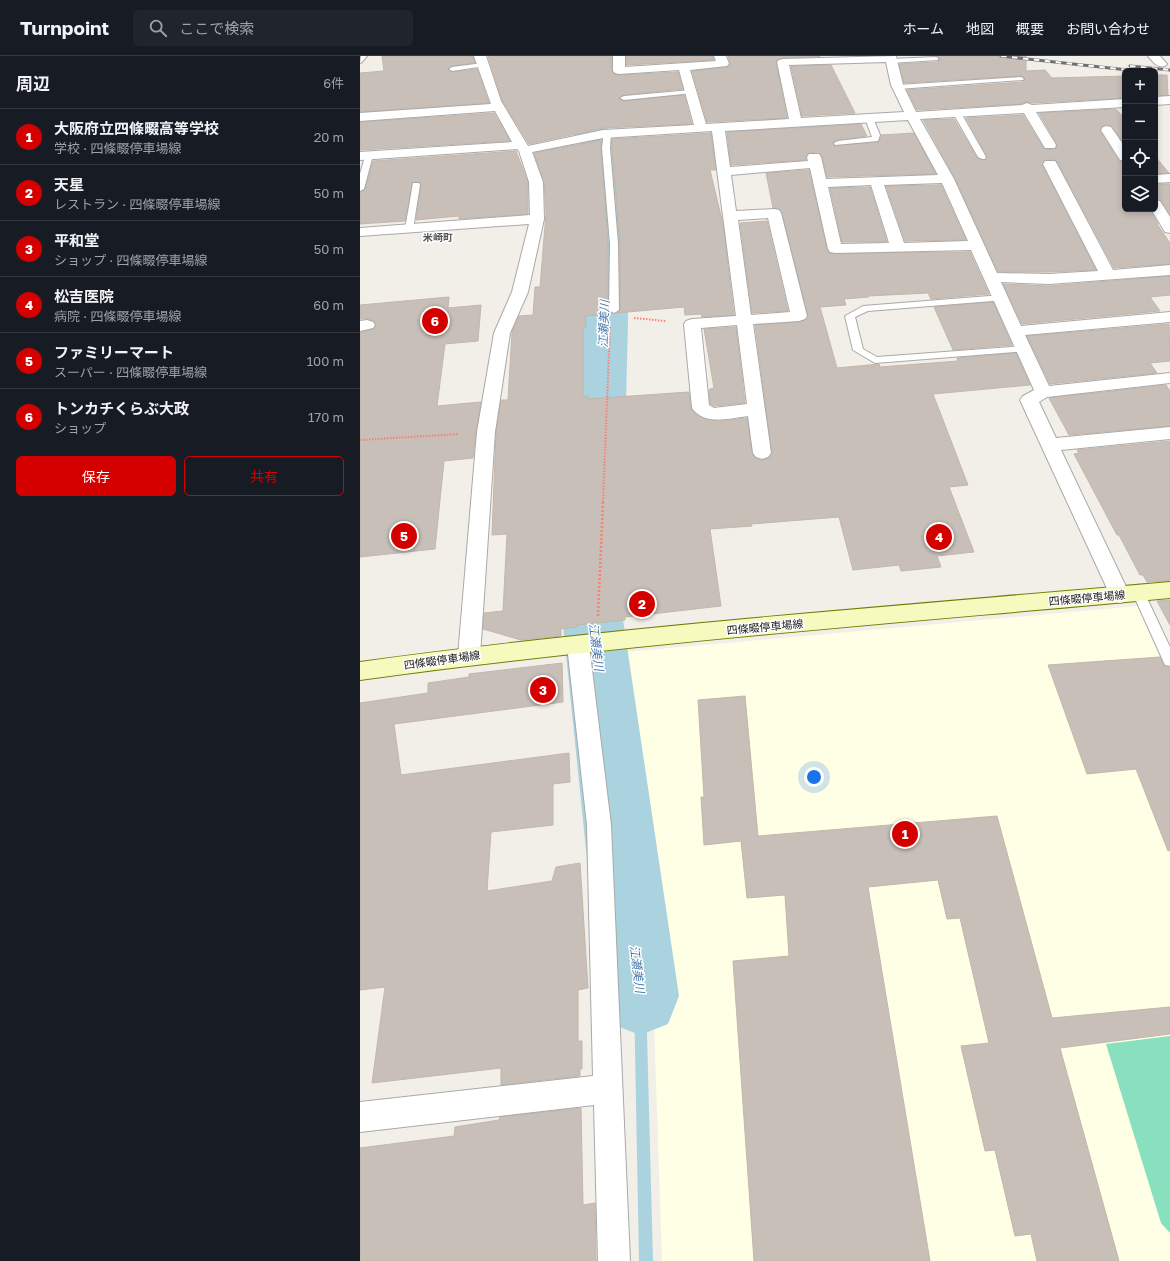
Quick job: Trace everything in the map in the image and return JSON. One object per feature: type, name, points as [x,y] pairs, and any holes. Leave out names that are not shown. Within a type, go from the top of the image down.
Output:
[{"type":"main road","name":"四條畷停車場線","points":[[360,671],[469,656],[596,643],[1129,595],[1170,590]]},
{"type":"street","points":[[619,56],[619,71],[723,64],[720,56]]},
{"type":"street","points":[[796,122],[782,59],[890,58],[898,87],[912,116],[948,179],[1043,392]]},
{"type":"street","points":[[469,656],[486,432],[502,333],[520,292],[537,219],[536,182],[522,147],[499,107],[481,61]]},
{"type":"street","points":[[684,67],[701,128]]},
{"type":"street","points":[[1158,101],[1170,100]]},
{"type":"street","points":[[364,155],[522,147],[599,135],[701,128],[1122,103]]},
{"type":"street","points":[[360,117],[499,107]]},
{"type":"street","points":[[1027,108],[1050,145]]},
{"type":"street","points":[[718,127],[762,453]]},
{"type":"street","points":[[1107,130],[1122,152]]},
{"type":"street","points":[[723,172],[815,160],[835,249],[978,245]]},
{"type":"street","points":[[1050,164],[1108,275]]},
{"type":"street","points":[[1158,179],[1170,178]]},
{"type":"street","points":[[819,183],[948,179]]},
{"type":"street","points":[[876,181],[898,247]]},
{"type":"street","points":[[1158,209],[1170,229]]},
{"type":"street","points":[[729,216],[774,213],[799,316],[692,324],[701,408],[711,414],[756,409]]},
{"type":"street","points":[[360,232],[537,219]]},
{"type":"street","points":[[993,277],[1049,279],[1170,270]]},
{"type":"street","points":[[1017,331],[1170,317]]},
{"type":"street","points":[[1129,595],[1050,445],[1029,400],[1043,392],[1170,378]]},
{"type":"street","points":[[1050,445],[1170,433]]},
{"type":"street","points":[[596,643],[600,825],[614,1261]]},
{"type":"street","points":[[360,1117],[608,1089]]},
{"type":"lane","points":[[360,61],[364,56]]},
{"type":"lane","points":[[890,58],[936,59]]},
{"type":"lane","points":[[452,69],[481,61]]},
{"type":"lane","points":[[898,87],[1021,79]]},
{"type":"lane","points":[[624,98],[691,92]]},
{"type":"lane","points":[[956,113],[982,157]]},
{"type":"lane","points":[[838,143],[875,139],[876,134],[870,118]]},
{"type":"lane","points":[[599,135],[606,148],[614,244],[614,310]]},
{"type":"lane","points":[[360,189],[364,155]]},
{"type":"lane","points":[[409,229],[416,185]]},
{"type":"lane","points":[[1002,298],[866,308],[850,316],[858,350],[875,360],[1024,349]]},
{"type":"lane","points":[[1129,595],[1170,661]]},
{"type":"path","points":[[627,317],[683,321],[692,324]]},
{"type":"path","points":[[596,643],[603,627],[598,624],[610,326]]},
{"type":"path","points":[[360,440],[486,432]]},
{"type":"shaded area","points":[[1138,606],[1170,677],[1170,1261],[662,1261],[653,992],[626,652]]},
{"type":"green space","points":[[1170,1036],[1170,1233],[1161,1223],[1106,1044]]},
{"type":"building","points":[[382,56],[473,56],[475,63],[452,66],[448,69],[452,72],[477,69],[489,103],[360,112],[360,73],[384,71]]},
{"type":"building","points":[[488,56],[612,56],[612,71],[614,74],[678,72],[683,89],[624,95],[619,99],[624,101],[684,95],[692,124],[603,128],[529,144],[502,100]]},
{"type":"building","points":[[626,56],[713,56],[714,60],[626,65]]},
{"type":"building","points":[[728,56],[820,57],[783,58],[776,61],[787,118],[707,122],[692,71],[727,67],[730,63]]},
{"type":"building","points":[[937,56],[1026,56],[1026,71],[1045,70],[1052,78],[1122,76],[1122,98],[1032,103],[1026,102],[1022,104],[917,110],[907,90],[1023,82],[1025,79],[1021,76],[904,83],[899,64],[938,62],[940,58]]},
{"type":"building","points":[[831,65],[855,113],[802,116],[791,66]]},
{"type":"building","points":[[1158,75],[1167,75],[1168,95],[1158,96]]},
{"type":"building","points":[[1116,109],[1122,116],[1122,140],[1111,126],[1103,126],[1100,131],[1119,161],[1122,162],[1122,212],[1152,212],[1157,224],[1170,243],[1170,264],[1114,268],[1058,163],[1055,160],[1045,160],[1042,165],[1096,270],[998,272],[955,178],[923,120],[954,119],[977,158],[985,160],[987,156],[966,118],[1023,115],[1044,149],[1055,150],[1057,144],[1039,113]]},
{"type":"building","points":[[494,113],[510,141],[360,150],[360,122]]},
{"type":"building","points":[[861,124],[867,136],[838,140],[833,143],[834,146],[878,142],[881,135],[914,133],[936,174],[827,177],[822,157],[819,152],[808,153],[806,160],[731,165],[727,132]]},
{"type":"building","points":[[711,133],[716,170],[710,170],[723,224],[734,315],[702,317],[701,314],[685,315],[684,307],[616,313],[620,310],[620,244],[612,139]]},
{"type":"building","points":[[601,140],[608,244],[608,310],[612,314],[585,316],[586,328],[583,328],[583,396],[588,396],[588,399],[689,392],[691,409],[703,418],[718,421],[747,418],[752,453],[755,458],[762,460],[768,458],[772,453],[755,325],[799,322],[805,320],[808,316],[782,213],[779,209],[773,208],[766,173],[809,170],[827,249],[830,253],[970,252],[989,294],[931,299],[928,293],[868,296],[869,297],[844,299],[846,305],[820,307],[837,368],[879,364],[880,367],[958,361],[957,358],[1016,353],[1030,385],[933,394],[968,485],[949,487],[974,552],[937,556],[941,567],[901,571],[899,565],[853,570],[839,517],[710,529],[721,606],[625,617],[625,620],[577,625],[577,627],[561,629],[561,636],[521,640],[483,629],[484,613],[503,611],[507,534],[492,535],[496,432],[501,400],[508,400],[512,332],[519,316],[533,315],[535,287],[540,287],[546,213],[544,182],[534,153]]},
{"type":"building","points":[[516,151],[528,182],[528,214],[459,219],[459,216],[416,220],[421,185],[419,182],[413,182],[405,221],[360,224],[360,192],[365,189],[373,161]]},
{"type":"building","points":[[1158,160],[1159,161],[1169,173],[1158,174]]},
{"type":"building","points":[[1158,184],[1170,184],[1170,214],[1161,200],[1158,200]]},
{"type":"building","points":[[941,185],[966,240],[905,241],[886,186]]},
{"type":"building","points":[[870,187],[887,242],[842,242],[830,188]]},
{"type":"building","points":[[767,221],[788,311],[752,313],[740,223]]},
{"type":"building","points":[[1170,276],[1170,295],[1150,297],[1160,311],[1022,324],[1003,284],[1049,286]]},
{"type":"building","points":[[449,297],[448,308],[481,305],[478,341],[445,344],[437,406],[481,402],[473,458],[444,461],[435,549],[360,557],[360,332],[373,329],[376,326],[373,321],[360,319],[360,305]]},
{"type":"building","points":[[993,302],[1012,345],[953,350],[934,307]]},
{"type":"building","points":[[1169,324],[1170,361],[1150,363],[1157,373],[1050,384],[1027,336]]},
{"type":"building","points":[[736,327],[745,403],[714,406],[710,404],[709,391],[710,389],[714,388],[704,329]]},
{"type":"building","points":[[1166,385],[1170,391],[1170,426],[1069,435],[1049,398]]},
{"type":"building","points":[[1170,441],[1170,581],[1147,582],[1143,575],[1140,575],[1119,535],[1117,535],[1074,454],[1079,453],[1077,450]]},
{"type":"building","points":[[1170,600],[1170,625],[1157,601]]},
{"type":"building","points":[[1160,657],[1164,666],[1170,667],[1170,850],[1168,851],[1136,769],[1087,774],[1048,665]]},
{"type":"building","points":[[562,663],[563,702],[394,724],[401,775],[569,753],[570,782],[553,784],[553,825],[491,832],[487,891],[552,881],[556,867],[580,863],[588,988],[578,990],[578,1041],[582,1041],[582,1069],[580,1069],[580,1076],[501,1085],[501,1068],[372,1083],[385,987],[360,990],[360,703],[428,693],[428,683],[469,677],[469,674]]},
{"type":"building","points":[[745,696],[758,836],[997,816],[1052,1018],[1170,1007],[1170,1034],[1060,1048],[1119,1261],[1037,1261],[1031,1234],[1015,1236],[995,1150],[985,1151],[961,1046],[989,1043],[960,918],[947,919],[938,880],[868,887],[930,1261],[754,1261],[733,961],[789,956],[785,895],[747,898],[741,841],[704,845],[701,797],[704,797],[698,700]]},
{"type":"building","points":[[581,1108],[583,1205],[595,1203],[596,1261],[360,1261],[360,1148],[454,1136],[455,1127],[499,1120],[500,1117]]},
{"type":"waterway","name":"江瀬美川","points":[[559,56],[578,64],[585,75],[586,82],[576,90],[597,144],[606,226],[605,321],[591,606],[640,996]]},
{"type":"waterway","name":"江瀬美川","points":[[640,996],[646,1261]]},
{"type":"railway","points":[[1001,56],[1122,69]]},
{"type":"railway","points":[[1130,66],[1170,70]]},
{"type":"place","name":"トンカチくらぶ大政","points":[[435,321]]},
{"type":"place","name":"ファミリーマート","points":[[404,536]]},
{"type":"place","name":"松吉医院","points":[[939,537]]},
{"type":"place","name":"天星","points":[[642,604]]},
{"type":"place","name":"平和堂","points":[[543,690]]},
{"type":"place","name":"大阪府立四條畷高等学校","points":[[905,834]]},
{"type":"district","name":"米崎町","points":[[438,237]]}]
